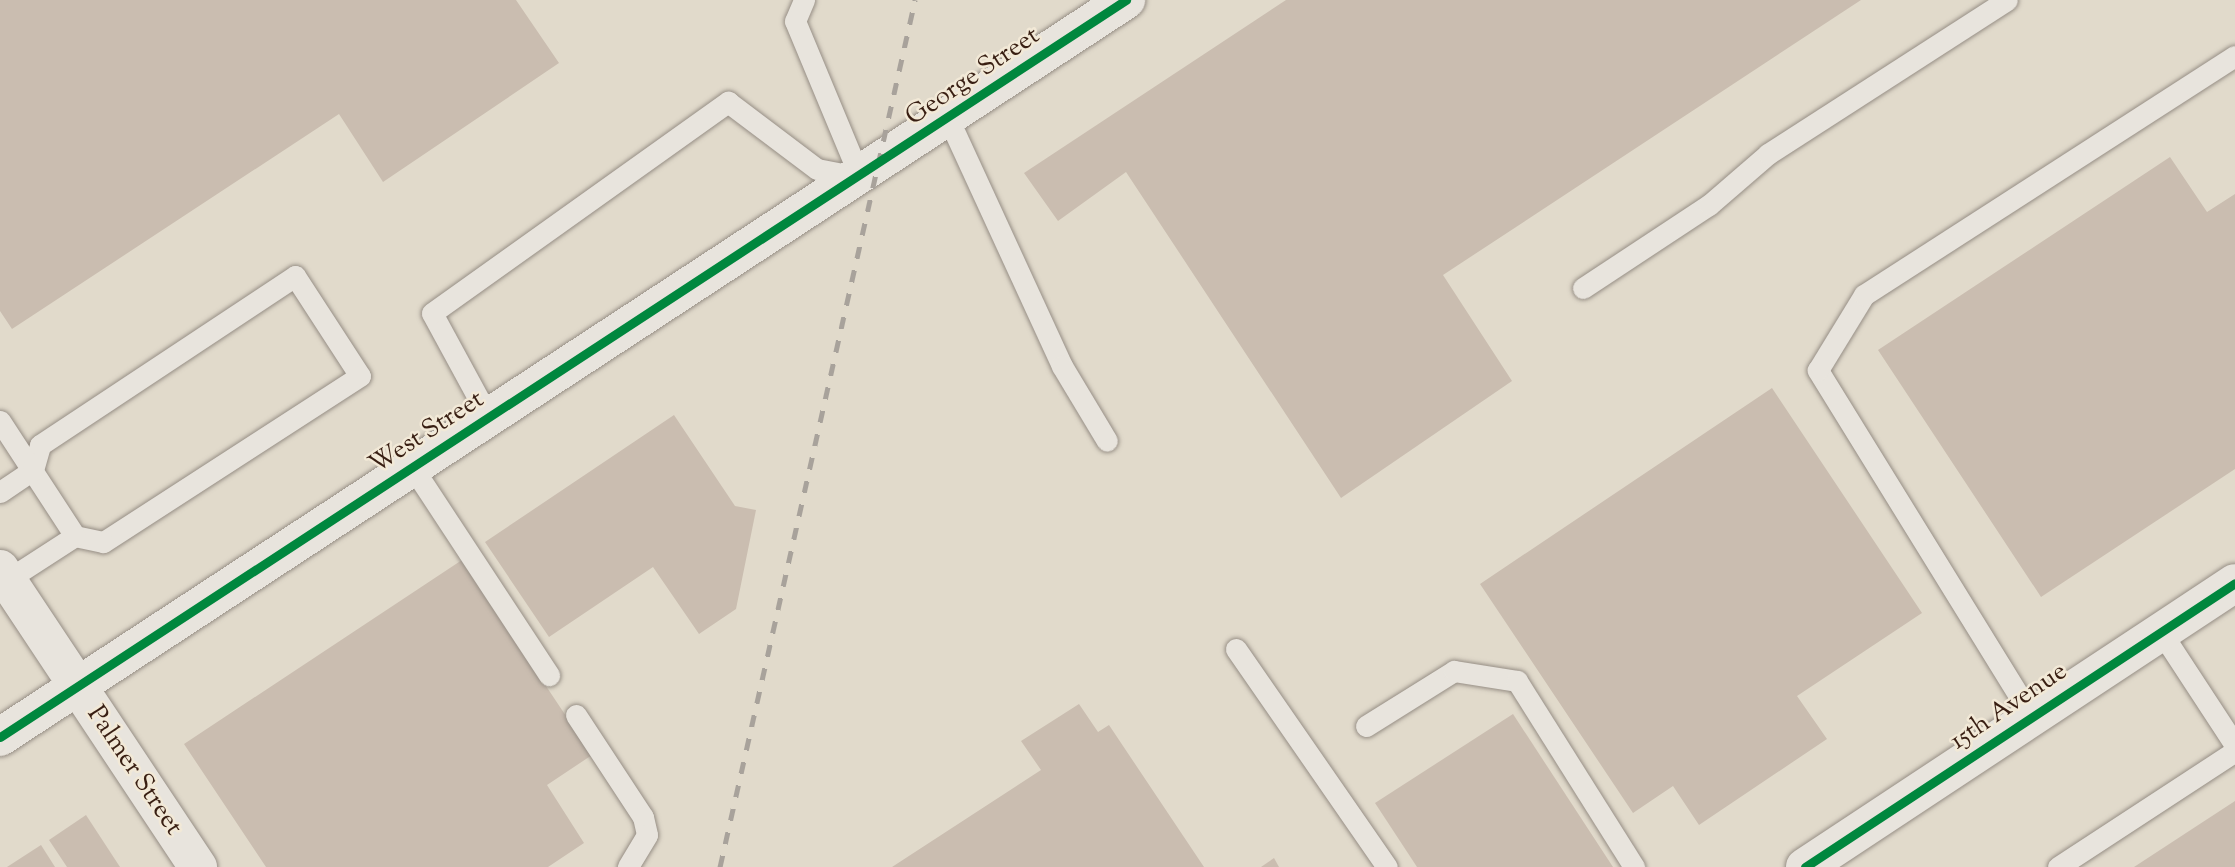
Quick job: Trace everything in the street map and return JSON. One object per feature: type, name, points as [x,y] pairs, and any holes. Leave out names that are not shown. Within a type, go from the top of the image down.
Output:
[{"type":"street","name":"George Street","points":[[869,171],[1126,0]]},
{"type":"street","name":"West Street","points":[[0,737],[869,171]]},
{"type":"street","name":"Palmer Street","points":[[3,575],[198,867]]},
{"type":"street","name":"15th Avenue","points":[[1805,867],[2235,583]]},
{"type":"lane","points":[[489,418],[432,313],[728,102],[817,169],[869,171],[784,0]]},
{"type":"lane","points":[[795,21],[804,0]]},
{"type":"lane","points":[[1583,288],[1709,205],[1768,154],[2007,0]]},
{"type":"lane","points":[[2032,717],[1818,370],[1864,295],[2235,56]]},
{"type":"lane","points":[[948,118],[1062,366],[1107,441]]},
{"type":"lane","points":[[0,492],[33,470],[40,445],[295,276],[360,376],[103,542],[75,536],[3,575]]},
{"type":"lane","points":[[0,421],[75,536]]},
{"type":"lane","points":[[413,468],[549,674]]},
{"type":"lane","points":[[2058,867],[2235,748],[2161,632]]},
{"type":"lane","points":[[1236,649],[1387,867]]},
{"type":"lane","points":[[1366,726],[1454,671],[1517,681],[1634,867]]},
{"type":"lane","points":[[576,715],[643,817],[647,835],[628,867]]},
{"type":"building","points":[[0,0],[516,0],[559,63],[383,182],[339,114],[12,329],[0,311]]},
{"type":"building","points":[[1286,0],[1861,0],[1443,275],[1512,381],[1341,498],[1126,172],[1058,221],[1024,173]]},
{"type":"building","points":[[2170,157],[2207,212],[2235,194],[2235,469],[2041,597],[1878,350]]},
{"type":"building","points":[[1772,388],[1922,613],[1797,696],[1827,739],[1699,825],[1673,786],[1633,813],[1480,584]]},
{"type":"building","points":[[674,415],[735,506],[756,510],[736,609],[699,634],[653,567],[549,637],[485,542]]},
{"type":"building","points":[[462,560],[592,755],[547,785],[584,843],[548,867],[266,867],[184,744]]},
{"type":"building","points":[[1079,704],[1098,732],[1109,725],[1204,867],[892,867],[1041,770],[1021,741]]},
{"type":"building","points":[[1513,714],[1613,867],[1417,867],[1375,803]]},
{"type":"building","points":[[2235,801],[2235,867],[2134,867]]},
{"type":"building","points":[[86,815],[120,867],[67,867],[49,840]]},
{"type":"building","points":[[41,845],[55,867],[7,867]]},
{"type":"building","points":[[1274,858],[1279,867],[1261,867]]},
{"type":"railway","points":[[720,867],[915,0]]},
{"type":"cycle path","points":[[0,737],[1126,0]]},
{"type":"cycle path","points":[[1805,867],[2235,583]]}]
